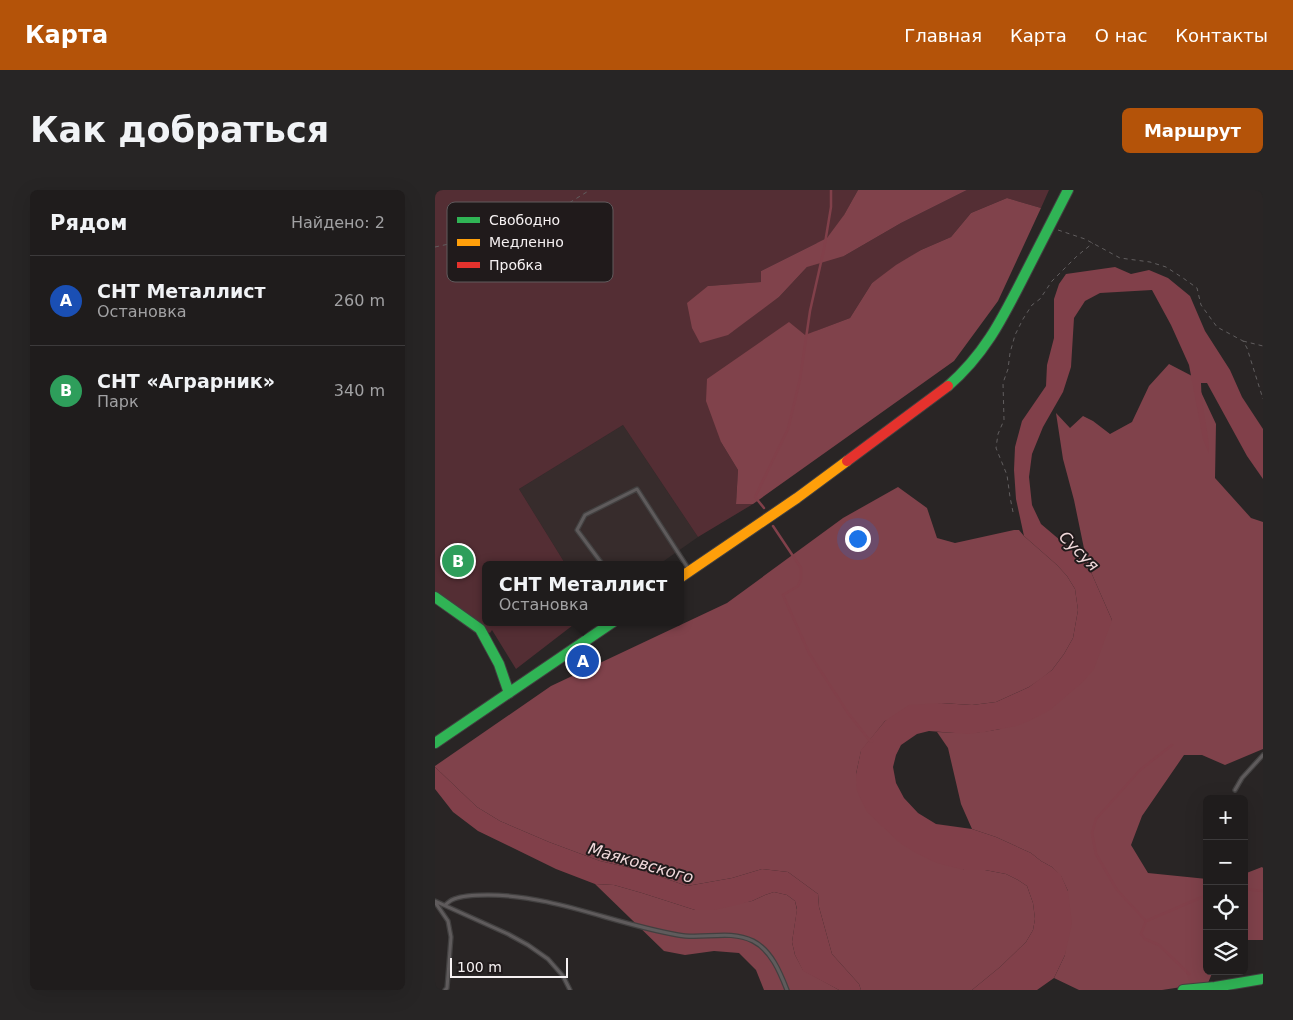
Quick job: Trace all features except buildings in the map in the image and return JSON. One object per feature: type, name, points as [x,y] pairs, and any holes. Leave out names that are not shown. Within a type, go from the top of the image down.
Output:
[{"type":"main road","points":[[684,574],[797,498],[941,392],[963,373],[983,349],[1000,323],[1050,227],[1064,192]]},
{"type":"main road","points":[[435,596],[479,629],[499,664],[509,693]]},
{"type":"main road","points":[[435,743],[607,626]]},
{"type":"main road","points":[[1183,990],[1263,979]]},
{"type":"lane","points":[[600,561],[577,530],[585,515],[637,489],[683,561]]},
{"type":"lane","points":[[684,562],[689,570]]},
{"type":"lane","points":[[1235,790],[1242,778],[1263,756]]},
{"type":"lane","points":[[445,905],[452,899],[464,896],[505,895],[567,907],[655,931],[681,936],[716,934],[752,940],[764,948],[774,962],[787,990]]},
{"type":"lane","points":[[435,901],[528,944],[548,959],[563,976],[570,990]]},
{"type":"lane","points":[[435,901],[448,921],[451,937],[447,988],[445,990]]},
{"type":"path","points":[[571,202],[590,190]]},
{"type":"path","points":[[1050,227],[1085,239],[1121,258],[1150,262],[1166,267],[1197,288],[1201,305],[1217,327],[1243,341],[1263,346]]},
{"type":"path","points":[[1013,512],[1007,475],[997,448],[998,434],[1004,420],[1003,384],[1015,335],[1032,305],[1041,300],[1052,281],[1093,243]]},
{"type":"path","points":[[1243,341],[1263,399]]},
{"type":"shaded area","points":[[435,190],[858,190],[843,217],[844,256],[901,223],[967,190],[1049,190],[1041,208],[1007,198],[971,213],[951,237],[921,250],[872,283],[850,318],[816,331],[721,442],[738,470],[736,504],[753,504],[698,537],[623,425],[519,489],[564,561],[482,561],[482,626],[572,626],[516,669],[492,630],[490,633],[480,629],[435,597]],"holes":[[[817,243],[807,267],[779,297],[733,331],[726,328],[708,286],[761,282],[761,271]]]},
{"type":"shaded area","points":[[858,190],[967,190],[901,223],[844,256],[807,267],[779,297],[728,335],[700,343],[692,328],[687,303],[708,286],[761,282],[761,271],[827,238],[844,215]]},
{"type":"shaded area","points":[[1007,198],[1041,208],[998,301],[954,361],[753,504],[736,504],[738,470],[721,442],[706,401],[707,379],[789,322],[805,335],[850,318],[872,283],[896,265],[921,250],[951,237],[971,213]]},
{"type":"shaded area","points":[[1115,267],[1131,274],[1149,270],[1168,278],[1190,296],[1205,331],[1230,370],[1242,397],[1263,429],[1263,479],[1247,456],[1207,383],[1201,383],[1209,454],[1203,439],[1189,365],[1171,325],[1152,290],[1100,293],[1085,301],[1074,318],[1071,367],[1063,392],[1043,427],[1032,454],[1029,477],[1032,505],[1041,524],[1087,563],[1112,620],[1094,669],[1083,682],[1050,710],[1016,726],[968,734],[929,731],[917,734],[901,745],[893,767],[896,783],[904,798],[918,813],[936,824],[972,829],[996,837],[1031,853],[1061,875],[1068,891],[1072,923],[1065,955],[1054,978],[1037,990],[972,990],[1026,942],[1033,930],[1035,919],[1033,903],[1027,886],[1006,874],[985,870],[964,870],[937,863],[900,843],[867,812],[857,791],[856,774],[861,750],[885,721],[909,705],[941,703],[972,705],[996,702],[1029,687],[1052,670],[1073,638],[1078,610],[1075,589],[1057,565],[1024,536],[1016,499],[1015,447],[1022,421],[1046,386],[1047,365],[1054,338],[1054,299],[1059,284],[1066,274]]},
{"type":"shaded area","points":[[1169,364],[1194,377],[1216,424],[1215,478],[1251,518],[1263,522],[1263,749],[1225,765],[1202,755],[1184,755],[1142,816],[1131,845],[1148,873],[1203,879],[1203,975],[1211,975],[1208,983],[1162,990],[1079,990],[1054,978],[1065,955],[1068,891],[1061,876],[1052,867],[1031,853],[996,837],[972,829],[961,804],[948,748],[937,732],[960,733],[1000,729],[1112,620],[1087,563],[1063,459],[1056,413],[1070,428],[1083,416],[1110,434],[1132,422],[1149,386]]},
{"type":"shaded area","points":[[623,425],[698,537],[664,561],[564,561],[519,489]]},
{"type":"shaded area","points":[[898,487],[927,508],[937,538],[955,543],[1019,530],[1057,565],[1075,589],[1078,610],[1073,638],[1052,670],[1041,679],[1029,687],[996,702],[972,705],[941,703],[885,721],[861,751],[856,774],[964,870],[985,870],[1006,874],[1027,886],[1033,903],[1035,919],[1033,930],[1026,942],[972,990],[861,990],[859,984],[832,954],[819,907],[818,894],[788,872],[762,869],[732,878],[687,886],[644,871],[600,861],[500,821],[477,807],[435,767],[551,686],[678,626],[684,626],[684,623],[727,603],[843,518]]},
{"type":"shaded area","points":[[435,767],[477,807],[500,821],[600,861],[644,871],[687,886],[732,878],[762,869],[788,872],[818,894],[819,907],[832,954],[859,984],[861,990],[839,990],[803,971],[795,955],[792,942],[797,909],[795,901],[787,895],[774,892],[752,901],[732,906],[714,910],[695,910],[614,885],[595,884],[556,869],[478,831],[453,812],[435,789]]},
{"type":"shaded area","points":[[1263,868],[1263,940],[1248,940],[1248,872]]},
{"type":"shaded area","points":[[595,884],[614,885],[695,910],[752,901],[774,892],[787,895],[795,901],[797,910],[792,942],[795,955],[803,970],[839,990],[764,990],[756,970],[739,953],[714,951],[685,955],[664,951]]},
{"type":"waterway","points":[[764,508],[755,497],[788,429],[800,379],[810,311],[824,249],[831,207],[831,190]]},
{"type":"waterway","points":[[773,526],[801,568],[801,579],[798,586],[783,595],[809,653],[848,713],[870,741],[872,741]]},
{"type":"waterway","points":[[1146,921],[1117,890],[1096,854],[1092,833],[1096,819],[1140,770],[1172,745]]},
{"type":"waterway","points":[[1248,889],[1263,891]]},
{"type":"waterway","points":[[1189,974],[1159,945],[1145,939],[1141,934],[1146,921],[1203,897]]},
{"type":"traffic: fast","points":[[948,386],[961,374],[992,335],[1068,190]]},
{"type":"traffic: fast","points":[[435,597],[480,629],[499,664],[509,693]]},
{"type":"traffic: fast","points":[[435,743],[607,626]]},
{"type":"traffic: fast","points":[[1183,990],[1263,979]]},
{"type":"traffic: slow","points":[[684,575],[797,498],[847,461]]},
{"type":"traffic: jam","points":[[847,461],[948,386]]},
{"type":"place","name":"СНТ «Аграрник»","points":[[458,561]]},
{"type":"place","name":"СНТ Металлист","points":[[583,661]]},
{"type":"water label","name":"Сусуя","points":[[1079,551]]},
{"type":"water label","name":"Маяковского","points":[[641,863]]}]
